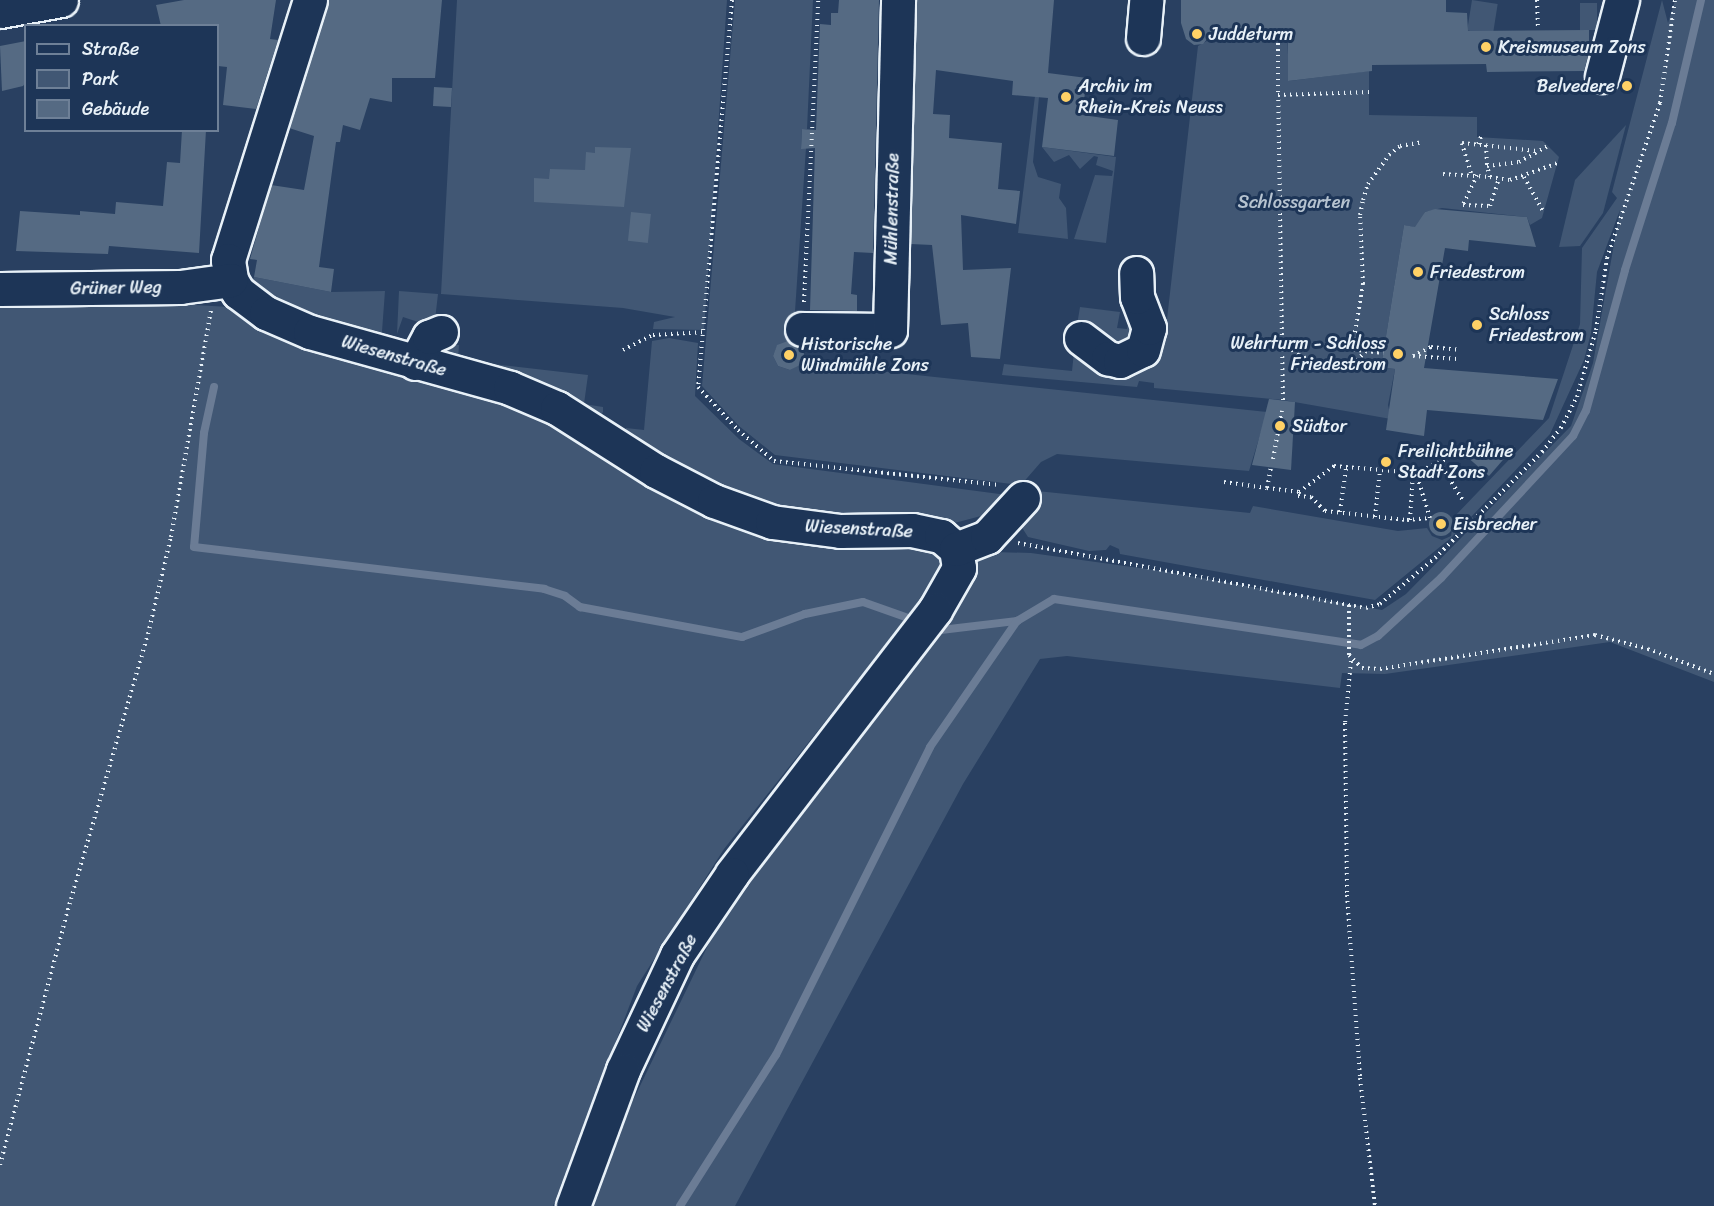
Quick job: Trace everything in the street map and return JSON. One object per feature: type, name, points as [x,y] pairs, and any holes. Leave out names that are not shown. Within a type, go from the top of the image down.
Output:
[{"type":"street","points":[[0,11],[61,0]]},
{"type":"street","points":[[224,282],[244,201],[310,0]]},
{"type":"street","name":"Mühlenstraße","points":[[802,329],[890,330],[898,0]]},
{"type":"street","points":[[1143,38],[1146,0]]},
{"type":"street","points":[[1602,76],[1622,0]]},
{"type":"street","points":[[1080,339],[1108,358],[1120,361],[1143,350],[1149,328],[1137,297],[1136,273]]},
{"type":"street","name":"Grüner Weg","points":[[0,289],[224,282]]},
{"type":"street","name":"Wiesenstraße","points":[[224,282],[266,313],[310,332],[510,388],[613,429],[656,471],[714,501],[772,522],[840,531],[912,530],[941,536],[956,549],[959,568],[935,610],[732,874],[677,955],[623,1070],[573,1206]]},
{"type":"street","points":[[415,363],[429,338],[441,332]]},
{"type":"street","points":[[956,549],[987,537],[1023,498]]},
{"type":"path","points":[[802,329],[814,151],[818,0]]},
{"type":"path","points":[[1537,0],[1538,26]]},
{"type":"path","points":[[987,537],[1366,608],[1380,604],[1435,558],[1561,428],[1587,365],[1606,258],[1658,113],[1675,0]]},
{"type":"path","points":[[1278,43],[1283,400]]},
{"type":"path","points":[[1278,95],[1368,92]]},
{"type":"path","points":[[1478,144],[1481,137]]},
{"type":"path","points":[[1352,350],[1363,284],[1360,215],[1368,184],[1389,155],[1400,146],[1422,142]]},
{"type":"path","points":[[1471,173],[1462,143],[1538,151]]},
{"type":"path","points":[[1486,145],[1490,177]]},
{"type":"path","points":[[1487,166],[1518,162],[1548,146]]},
{"type":"path","points":[[1443,174],[1471,173],[1498,178],[1524,177],[1558,163]]},
{"type":"path","points":[[1477,175],[1463,205],[1490,206],[1498,178]]},
{"type":"path","points":[[1524,177],[1544,213]]},
{"type":"path","points":[[0,1164],[90,831],[148,634],[171,537],[224,282]]},
{"type":"path","points":[[623,350],[653,335],[705,332]]},
{"type":"path","points":[[1282,341],[1383,353]]},
{"type":"path","points":[[1282,341],[1298,355],[1322,365],[1354,363],[1366,351]]},
{"type":"path","points":[[1457,359],[1413,356],[1431,347],[1458,350]]},
{"type":"path","points":[[1273,459],[1282,411]]},
{"type":"path","points":[[1224,482],[1299,492],[1334,466],[1415,473],[1461,452]]},
{"type":"path","points":[[1439,462],[1462,500]]},
{"type":"path","points":[[1267,488],[1272,468]]},
{"type":"path","points":[[1340,512],[1346,468]]},
{"type":"path","points":[[1375,517],[1380,470]]},
{"type":"path","points":[[1299,492],[1298,496],[1311,497],[1325,511],[1410,520],[1430,518],[1415,473]]},
{"type":"path","points":[[1410,520],[1415,473]]},
{"type":"path","points":[[1349,605],[1347,631],[1351,661],[1345,723],[1347,895],[1360,1078],[1375,1206]]},
{"type":"path","points":[[1351,661],[1362,668],[1380,669],[1595,636],[1648,649],[1714,674]]},
{"type":"green space","points":[[457,0],[727,0],[704,330],[653,329],[654,322],[675,317],[623,308],[441,294]]},
{"type":"green space","points":[[735,0],[813,0],[807,129],[802,129],[801,148],[806,148],[793,341],[777,346],[773,356],[778,366],[790,370],[802,363],[1267,412],[1249,471],[1057,454],[1041,462],[1021,485],[775,455],[739,426],[702,386]]},
{"type":"green space","points":[[1472,0],[1498,4],[1493,35],[1467,31]]},
{"type":"green space","points":[[1662,0],[1668,23],[1675,0],[1714,0],[1714,682],[1610,642],[1385,674],[1342,673],[1340,688],[1067,656],[1040,659],[963,784],[735,1206],[582,1206],[711,939],[786,815],[921,635],[900,627],[724,849],[637,986],[553,1206],[0,1206],[0,298],[196,299],[195,305],[229,307],[521,405],[683,496],[993,552],[1031,553],[1168,572],[1382,610],[1406,594],[1571,426],[1593,363],[1620,210],[1597,272],[1591,333],[1584,360],[1550,434],[1452,537],[1375,600],[1120,554],[1119,549],[1110,545],[1106,550],[1089,551],[1028,537],[1021,526],[1022,513],[1037,491],[1250,513],[1253,506],[1398,531],[1427,528],[1432,536],[1442,540],[1451,536],[1454,517],[1549,418],[1580,324],[1582,248],[1617,198],[1612,192]]},
{"type":"green space","points":[[1580,3],[1597,3],[1597,30],[1580,30]]},
{"type":"green space","name":"Schlossgarten","points":[[1287,29],[1289,81],[1369,71],[1369,115],[1477,117],[1477,137],[1543,141],[1559,157],[1542,218],[1530,225],[1527,217],[1442,208],[1425,212],[1418,228],[1404,225],[1381,367],[1395,369],[1388,405],[1391,419],[1283,400],[1154,388],[1154,383],[1139,381],[1137,387],[1002,375],[1004,364],[1072,371],[1074,352],[1158,351],[1165,337],[1198,46],[1207,41],[1210,32]]},
{"type":"green space","points":[[1035,96],[1039,97],[1033,162],[1038,177],[1061,184],[1059,198],[1066,208],[1068,239],[1018,233]]},
{"type":"green space","points":[[1626,125],[1603,213],[1580,246],[1559,247],[1575,180]]},
{"type":"green space","points":[[1042,147],[1116,157],[1106,243],[1074,239],[1095,175],[1112,176],[1113,171],[1096,165],[1098,157],[1094,156],[1080,169],[1069,155],[1054,162]]},
{"type":"green space","points":[[254,277],[331,292],[385,291],[381,345],[286,314],[251,284]]},
{"type":"green space","points":[[399,291],[438,294],[435,320],[421,323],[403,317],[397,334]]},
{"type":"green space","points":[[1080,307],[1120,312],[1117,328],[1127,329],[1129,319],[1132,339],[1120,345],[1077,325]]},
{"type":"green space","points":[[669,338],[698,343],[695,396],[739,439],[773,464],[1007,495],[996,512],[947,525],[753,507],[625,437],[626,428],[644,430],[652,341]]},
{"type":"green space","points":[[446,344],[459,345],[458,360],[588,375],[584,404],[603,407],[603,412],[600,417],[463,367],[434,348]]},
{"type":"building","points":[[184,0],[276,0],[270,39],[278,40],[256,109],[223,105],[227,67],[219,66],[219,24],[161,24],[156,5]]},
{"type":"building","points":[[328,0],[442,0],[435,78],[392,78],[392,102],[370,98],[360,130],[343,125],[340,142],[336,142],[319,267],[334,269],[331,292],[254,277],[257,260],[250,259],[271,185],[304,190],[314,136],[289,128]]},
{"type":"building","points":[[839,0],[879,0],[873,253],[854,252],[851,294],[857,295],[857,311],[810,310],[815,148],[801,149],[802,129],[816,130],[820,24],[831,25],[831,13],[838,13]]},
{"type":"building","points":[[917,0],[1054,0],[1048,73],[1087,78],[1082,115],[1118,120],[1114,156],[1042,147],[1048,98],[1012,95],[1013,81],[936,70],[933,114],[950,115],[949,138],[1002,143],[998,189],[1020,191],[1016,224],[961,215],[963,270],[1011,268],[1000,359],[971,357],[968,323],[941,325],[932,245],[911,244]]},
{"type":"building","points":[[1181,0],[1446,0],[1446,12],[1467,13],[1468,31],[1589,30],[1589,52],[1584,71],[1487,72],[1486,64],[1372,65],[1372,71],[1288,81],[1288,42],[1258,42],[1258,33],[1212,33],[1203,44],[1194,45],[1186,39],[1181,23]]},
{"type":"building","points":[[24,41],[23,86],[2,91],[0,46]]},
{"type":"building","points":[[434,87],[452,88],[451,107],[433,106]]},
{"type":"building","points":[[182,132],[206,132],[199,253],[109,246],[108,254],[16,251],[20,211],[80,215],[80,211],[115,214],[116,202],[163,206],[167,162],[180,163]]},
{"type":"building","points":[[595,147],[631,148],[624,207],[534,202],[534,178],[549,179],[550,169],[585,170],[586,152],[595,153]]},
{"type":"building","points":[[1435,209],[1527,217],[1536,247],[1469,240],[1468,251],[1445,248],[1424,368],[1558,379],[1543,420],[1427,410],[1424,436],[1386,430],[1395,369],[1381,367],[1404,225],[1415,227],[1425,212]]},
{"type":"building","points":[[631,212],[651,214],[648,243],[628,241]]},
{"type":"building","name":"Historische Windmühle Zons","points":[[788,341],[802,348],[804,354],[800,365],[790,370],[778,366],[773,356],[777,345]]},
{"type":"building","points":[[1269,399],[1295,402],[1291,470],[1252,465]]},
{"type":"building","points":[[1515,446],[1489,476],[1458,449]]},
{"type":"building","name":"Eisbrecher","points":[[1441,512],[1450,515],[1453,524],[1450,533],[1441,536],[1432,533],[1429,524],[1432,515]]},
{"type":"waterway","points":[[941,630],[1017,621],[1054,599],[1361,645],[1378,636],[1441,578],[1573,436],[1586,411],[1625,270],[1672,123],[1701,0]]},
{"type":"waterway","points":[[214,387],[204,433],[194,547],[544,589],[565,596],[580,607],[742,637],[805,614],[863,602],[911,619]]},
{"type":"waterway","points":[[680,1206],[776,1055],[930,747],[1017,621]]},
{"type":"place","name":"Juddeturm","points":[[1197,34]]},
{"type":"place","name":"Kreismuseum Zons","points":[[1486,47]]},
{"type":"place","name":"Belvedere","points":[[1627,86]]},
{"type":"place","name":"Archiv im Rhein-Kreis Neuss","points":[[1066,97]]},
{"type":"place","name":"Friedestrom","points":[[1418,272]]},
{"type":"place","name":"Schloss Friedestrom","points":[[1477,325]]},
{"type":"place","name":"Wehrturm - Schloss Friedestrom","points":[[1398,354]]},
{"type":"place","name":"Historische Windmühle Zons","points":[[789,355]]},
{"type":"place","name":"Südtor","points":[[1280,426]]},
{"type":"place","name":"Freilichtbühne Stadt Zons","points":[[1386,462]]},
{"type":"place","name":"Eisbrecher","points":[[1441,524]]}]
